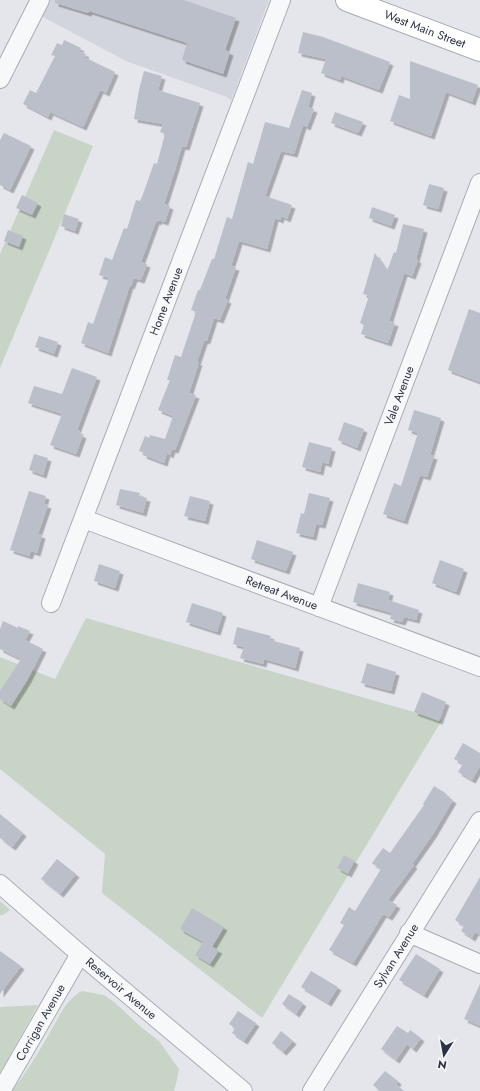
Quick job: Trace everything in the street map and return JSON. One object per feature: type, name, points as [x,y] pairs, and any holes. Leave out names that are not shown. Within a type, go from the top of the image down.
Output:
[{"type":"main road","name":"West Main Street","points":[[347,0],[480,50]]},
{"type":"street","points":[[0,79],[40,0]]},
{"type":"street","name":"Home Avenue","points":[[51,603],[281,0]]},
{"type":"street","name":"Vale Avenue","points":[[319,608],[480,183]]},
{"type":"street","name":"Retreat Avenue","points":[[84,519],[480,667]]},
{"type":"street","name":"Sylvan Avenue","points":[[312,1091],[480,821]]},
{"type":"street","name":"Reservoir Avenue","points":[[0,884],[80,954],[243,1091]]},
{"type":"street","points":[[409,934],[480,964]]},
{"type":"street","name":"Corrigan Avenue","points":[[1,1091],[80,954]]},
{"type":"shaded area","points":[[50,0],[269,0],[231,101],[227,97],[126,61],[41,16]]},
{"type":"green space","points":[[54,130],[93,146],[0,368],[0,254]]},
{"type":"green space","points":[[86,618],[442,720],[262,1018],[102,893],[105,854],[0,769],[0,657],[55,679]]},
{"type":"green space","points":[[0,901],[10,910],[3,915],[0,915]]},
{"type":"green space","points":[[82,991],[104,995],[159,1041],[179,1069],[174,1091],[12,1091],[32,1063],[62,1010],[70,1000]]},
{"type":"green space","points":[[38,1005],[0,1073],[0,1007]]},
{"type":"building","points":[[55,0],[184,0],[236,18],[225,50],[230,52],[223,74],[182,60],[187,43],[89,11],[88,13],[55,3]]},
{"type":"building","points":[[303,32],[323,37],[390,62],[379,90],[341,76],[340,80],[321,73],[326,59],[298,53]]},
{"type":"building","points":[[64,40],[81,48],[79,51],[86,54],[84,57],[115,72],[106,93],[100,90],[83,127],[50,112],[48,117],[23,104],[30,90],[36,93],[55,56],[51,55],[57,43],[62,45]]},
{"type":"building","points":[[410,61],[478,85],[472,102],[446,92],[431,136],[390,121],[399,95],[410,99]]},
{"type":"building","points":[[144,71],[162,76],[158,90],[200,103],[186,147],[182,146],[164,204],[170,206],[165,222],[158,220],[158,222],[156,221],[141,262],[147,264],[141,280],[134,278],[131,286],[130,285],[108,353],[81,343],[88,322],[93,324],[109,278],[99,275],[105,257],[112,260],[124,228],[127,229],[136,200],[140,201],[154,163],[157,164],[165,134],[160,132],[163,124],[134,119]]},
{"type":"building","points":[[302,90],[312,93],[308,107],[314,109],[307,127],[303,125],[294,154],[281,151],[265,196],[292,205],[287,219],[281,216],[280,220],[275,218],[267,249],[239,241],[231,266],[236,267],[225,299],[228,300],[220,320],[214,318],[207,340],[204,341],[189,393],[196,395],[175,450],[172,449],[170,455],[167,453],[164,463],[143,455],[144,453],[139,451],[145,436],[149,438],[150,435],[165,439],[173,416],[158,410],[170,380],[167,380],[175,355],[181,357],[196,312],[191,310],[198,290],[200,290],[212,259],[214,259],[227,217],[232,219],[248,162],[253,164],[265,122],[289,128]]},
{"type":"building","points":[[335,112],[363,122],[358,133],[331,123]]},
{"type":"building","points":[[4,133],[31,146],[10,190],[0,185],[0,140]]},
{"type":"building","points":[[429,184],[444,188],[438,209],[423,205]]},
{"type":"building","points":[[22,195],[38,203],[32,215],[16,208]]},
{"type":"building","points":[[372,207],[395,215],[391,226],[369,218]]},
{"type":"building","points":[[64,214],[79,219],[75,231],[61,226]]},
{"type":"building","points":[[403,224],[424,229],[416,259],[418,260],[412,276],[404,273],[389,321],[395,323],[388,343],[361,334],[364,325],[360,323],[369,296],[363,294],[375,253],[387,271],[394,252],[396,253]]},
{"type":"building","points":[[8,230],[23,236],[19,247],[4,241]]},
{"type":"building","points":[[469,309],[480,313],[480,382],[448,370]]},
{"type":"building","points":[[39,336],[58,342],[54,354],[35,347]]},
{"type":"building","points":[[72,368],[97,377],[77,430],[83,435],[76,454],[50,445],[62,414],[28,403],[34,386],[62,394]]},
{"type":"building","points":[[414,410],[441,418],[430,455],[434,456],[427,477],[420,475],[404,521],[383,514],[394,483],[401,486],[418,433],[408,430]]},
{"type":"building","points":[[344,422],[364,429],[357,448],[338,440]]},
{"type":"building","points":[[309,442],[332,448],[328,464],[322,462],[320,472],[302,467]]},
{"type":"building","points":[[34,454],[48,458],[43,475],[29,470]]},
{"type":"building","points":[[120,489],[140,493],[139,496],[147,498],[143,513],[116,505]]},
{"type":"building","points":[[29,491],[46,496],[44,504],[48,505],[38,534],[42,535],[37,553],[31,551],[29,556],[10,550]]},
{"type":"building","points":[[309,493],[330,498],[322,525],[316,524],[313,537],[296,533],[301,513],[304,514]]},
{"type":"building","points":[[190,496],[210,501],[205,521],[184,516]]},
{"type":"building","points":[[257,540],[293,552],[286,571],[251,559]]},
{"type":"building","points":[[440,560],[464,569],[456,592],[432,583]]},
{"type":"building","points":[[99,564],[120,571],[115,588],[94,581]]},
{"type":"building","points":[[358,583],[390,592],[388,600],[419,610],[416,620],[404,617],[402,622],[390,619],[392,613],[353,602]]},
{"type":"building","points":[[192,603],[223,613],[217,632],[186,622]]},
{"type":"building","points":[[3,621],[18,628],[18,626],[30,631],[25,640],[43,649],[28,679],[11,706],[0,699],[0,691],[21,659],[0,649],[0,629]]},
{"type":"building","points":[[237,627],[271,636],[270,640],[300,648],[295,668],[264,659],[263,664],[240,658],[244,647],[233,644]]},
{"type":"building","points":[[367,663],[396,672],[391,691],[361,683]]},
{"type":"building","points":[[422,692],[446,702],[439,721],[414,712]]},
{"type":"building","points":[[463,743],[480,753],[480,766],[472,780],[458,772],[463,764],[454,759]]},
{"type":"building","points":[[434,786],[447,794],[445,795],[453,800],[433,834],[412,864],[414,865],[388,900],[397,905],[389,917],[383,914],[353,963],[329,950],[344,925],[340,923],[349,907],[355,911],[381,869],[372,863],[383,848],[390,853],[424,805],[423,804]]},
{"type":"building","points":[[0,814],[23,833],[12,847],[0,838]]},
{"type":"building","points":[[344,855],[355,861],[348,874],[337,868]]},
{"type":"building","points":[[57,859],[76,874],[60,894],[41,879]]},
{"type":"building","points":[[480,877],[480,935],[475,932],[472,938],[461,931],[464,926],[455,920]]},
{"type":"building","points":[[192,908],[224,927],[212,947],[219,950],[210,964],[195,955],[203,942],[180,929]]},
{"type":"building","points":[[0,951],[21,966],[0,994]]},
{"type":"building","points":[[416,954],[440,969],[424,995],[399,980]]},
{"type":"building","points":[[311,971],[338,987],[328,1003],[301,987]]},
{"type":"building","points":[[480,984],[480,1026],[464,1019]]},
{"type":"building","points":[[289,994],[303,1003],[296,1014],[282,1004]]},
{"type":"building","points":[[238,1011],[256,1023],[244,1041],[232,1033],[235,1028],[229,1024]]},
{"type":"building","points":[[397,1026],[408,1033],[410,1030],[421,1038],[413,1049],[407,1044],[396,1060],[381,1049]]},
{"type":"building","points":[[281,1031],[293,1041],[283,1052],[272,1043]]},
{"type":"building","points":[[385,1071],[398,1081],[396,1084],[404,1091],[380,1091],[373,1085]]}]
